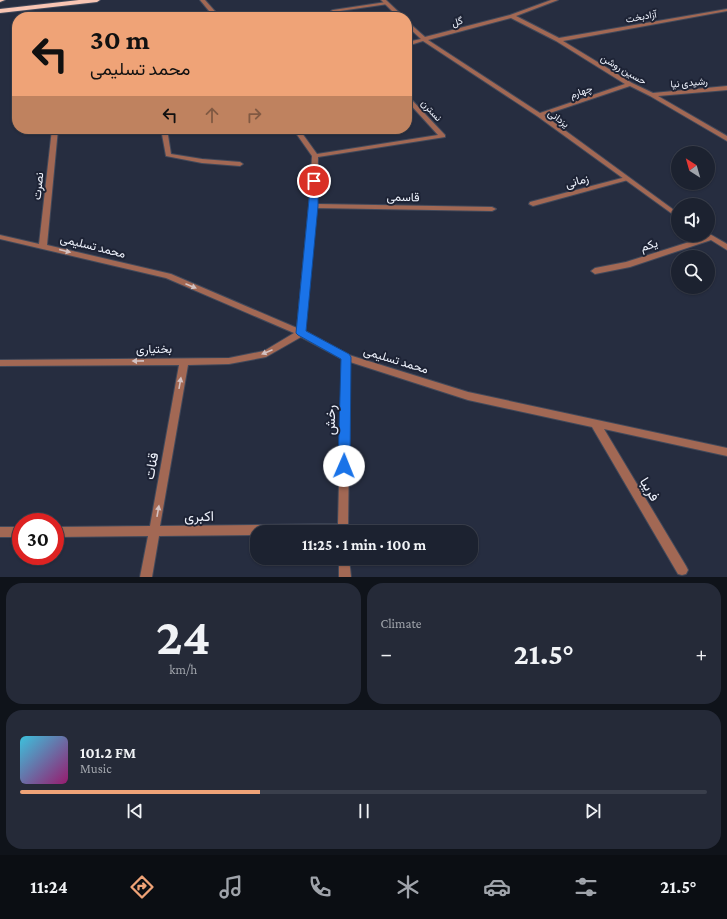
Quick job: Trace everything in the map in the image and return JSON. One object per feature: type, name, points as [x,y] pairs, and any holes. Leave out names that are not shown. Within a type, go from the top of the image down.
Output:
[{"type":"highway","points":[[0,11],[84,0]]},
{"type":"highway","points":[[0,11],[97,0]]},
{"type":"street","points":[[202,0],[213,12]]},
{"type":"street","name":"گل","points":[[412,43],[426,41],[512,16],[556,0]]},
{"type":"street","points":[[333,11],[385,1],[396,12]]},
{"type":"street","name":"آزادبخت","points":[[558,40],[727,10]]},
{"type":"street","name":"حسین روشن","points":[[512,16],[558,40],[630,84],[652,95],[727,139]]},
{"type":"street","name":"یزدانی","points":[[412,27],[426,41],[539,115],[626,180],[671,211]]},
{"type":"street","name":"چهارم","points":[[539,115],[630,84]]},
{"type":"street","name":"رشیدی نیا","points":[[652,95],[727,88]]},
{"type":"street","name":"نسترن","points":[[315,156],[443,136],[412,103]]},
{"type":"street","name":"نصرت","points":[[43,246],[54,134]]},
{"type":"street","points":[[165,134],[168,155],[202,161],[240,164]]},
{"type":"street","points":[[300,134],[315,156],[314,206],[301,333]]},
{"type":"street","name":"زمانی","points":[[533,204],[626,180]]},
{"type":"street","name":"قاسمی","points":[[314,206],[492,209]]},
{"type":"street","name":"محمد تسلیمی","points":[[0,237],[168,276],[301,333],[346,357],[468,396],[727,452]]},
{"type":"street","points":[[715,240],[727,247]]},
{"type":"street","name":"یکم","points":[[595,270],[627,265],[691,242]]},
{"type":"street","name":"بختیاری","points":[[0,363],[229,360],[266,354],[301,333]]},
{"type":"street","name":"رخش","points":[[343,525],[346,357]]},
{"type":"street","name":"قنات","points":[[146,577],[184,361]]},
{"type":"street","name":"فریبا","points":[[595,423],[682,570]]},
{"type":"street","name":"اکبری","points":[[64,532],[250,530]]},
{"type":"street","points":[[0,532],[12,532]]},
{"type":"street","points":[[344,565],[344,577]]},
{"type":"route","points":[[314,181],[314,206],[301,333],[346,357],[344,466]]}]
